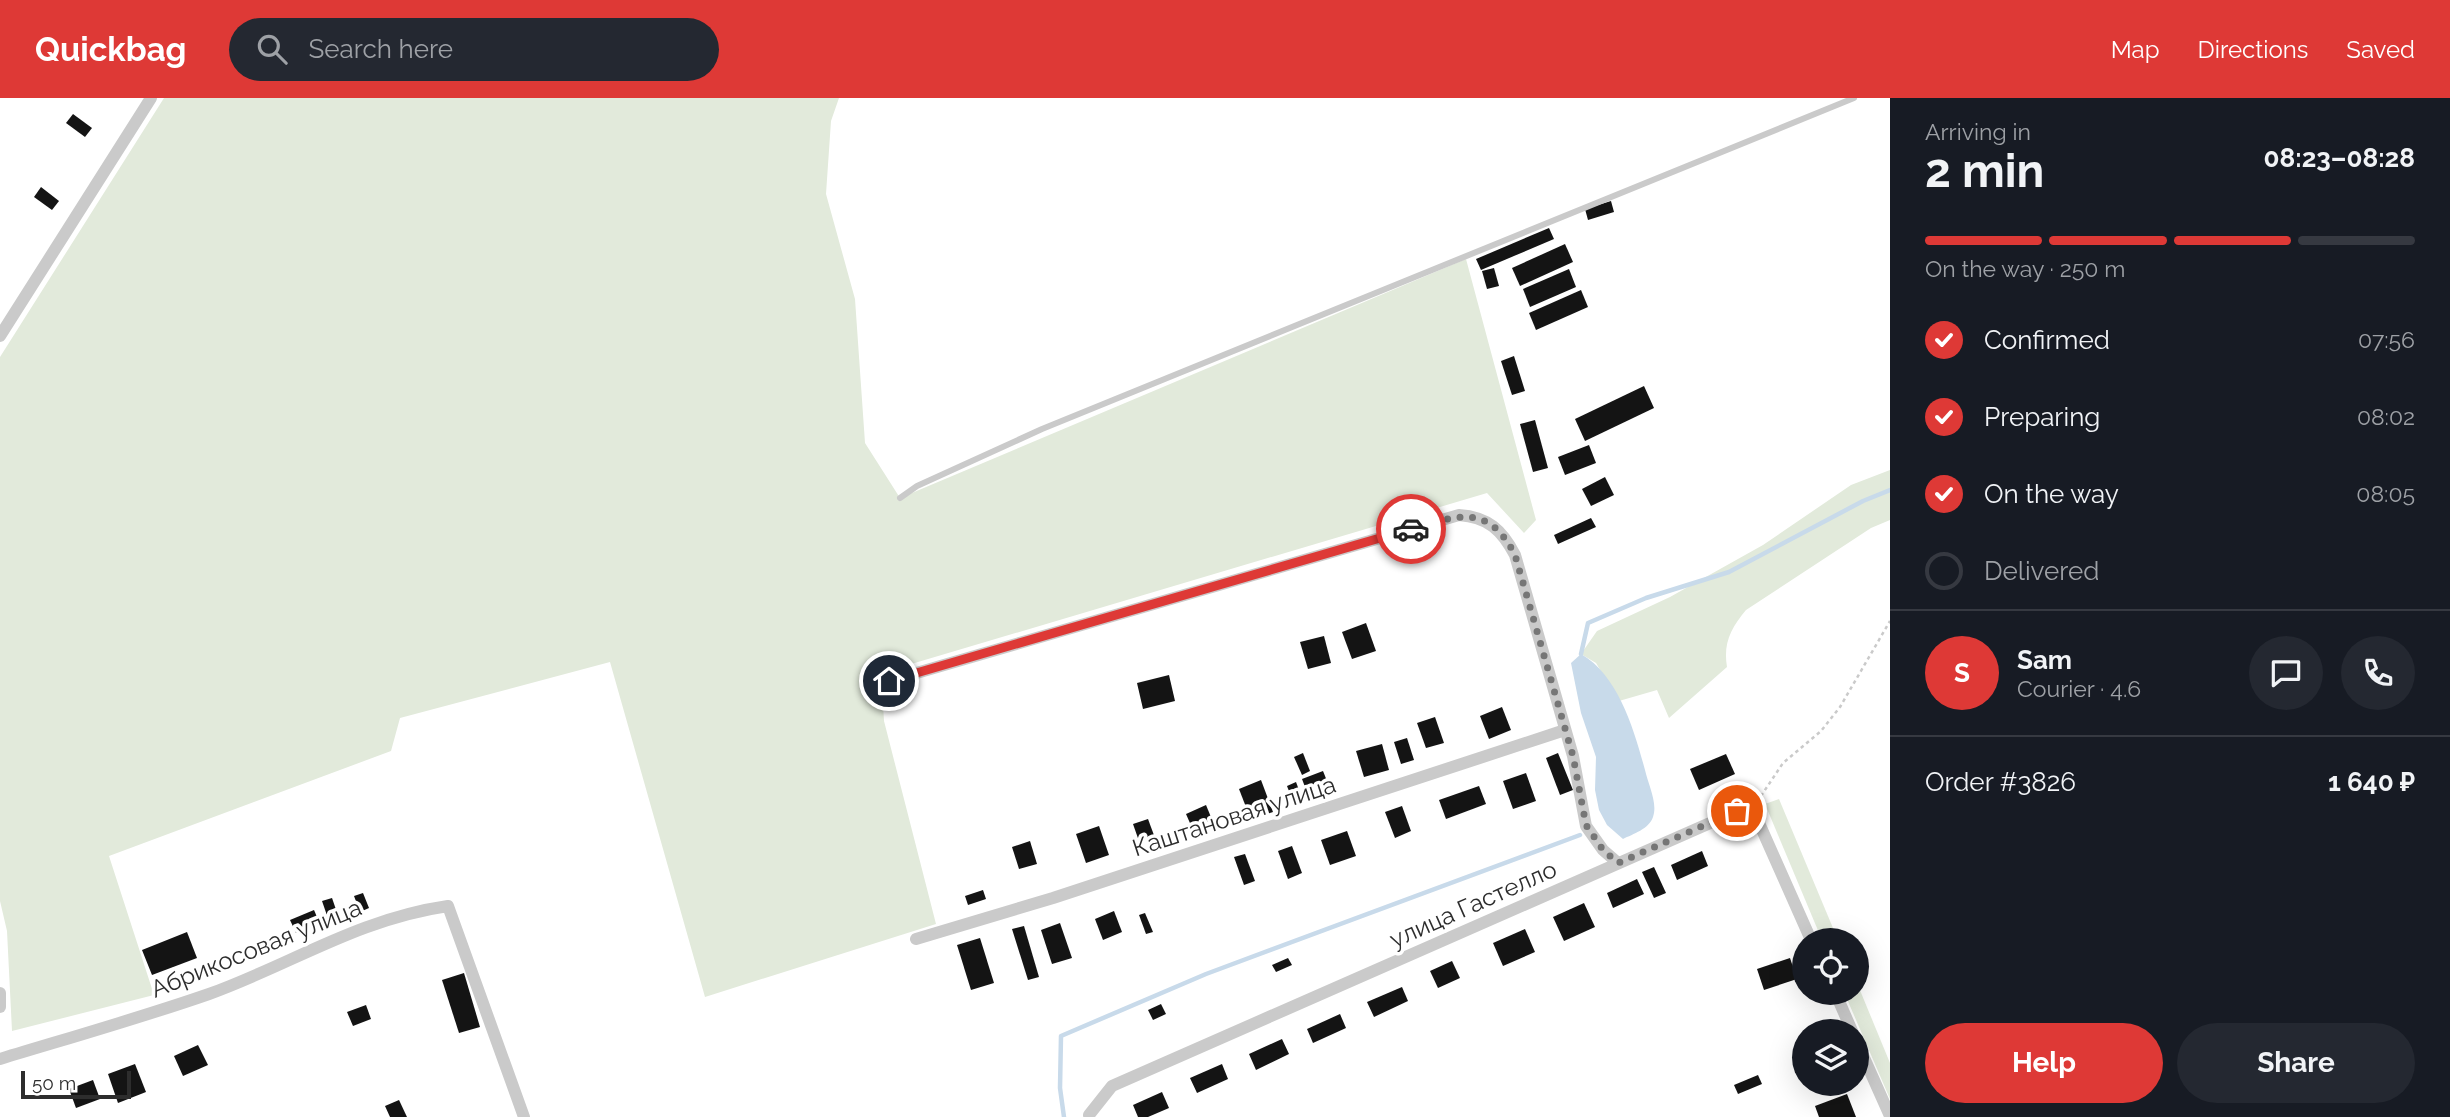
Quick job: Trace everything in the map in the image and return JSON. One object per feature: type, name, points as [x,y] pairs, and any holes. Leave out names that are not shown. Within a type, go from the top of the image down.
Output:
[{"type":"street","points":[[0,336],[151,98]]},
{"type":"street","points":[[889,681],[1460,515],[1474,516],[1504,533],[1515,555],[1582,790],[1586,825],[1603,850],[1618,863]]},
{"type":"street","name":"Каштановая улица","points":[[916,939],[1053,898],[1565,730]]},
{"type":"street","points":[[1751,805],[1806,928]]},
{"type":"street","name":"улица Гастелло","points":[[1089,1115],[1112,1086],[1751,805]]},
{"type":"street","name":"Абрикосовая улица","points":[[0,1059],[211,993],[375,922],[448,906],[524,1117]]},
{"type":"street","points":[[0,993],[0,1007]]},
{"type":"street","points":[[1869,1069],[1890,1116]]},
{"type":"lane","points":[[900,498],[918,486],[1042,429],[1854,98]]},
{"type":"path","points":[[1751,805],[1764,793],[1783,763],[1821,731],[1840,707],[1890,621]]},
{"type":"green space","points":[[164,98],[839,98],[831,121],[826,194],[855,299],[865,443],[900,498],[1466,259],[1536,520],[1524,533],[1487,493],[881,673],[884,721],[936,924],[705,997],[610,662],[400,718],[391,751],[109,856],[154,995],[12,1031],[7,931],[0,901],[0,357]]},
{"type":"green space","points":[[1890,470],[1890,520],[1871,528],[1746,610],[1729,636],[1727,667],[1669,718],[1657,690],[1619,701],[1596,663],[1581,654],[1597,631],[1670,597],[1763,545],[1851,485]]},
{"type":"green space","points":[[1779,799],[1833,928],[1817,928],[1765,804]]},
{"type":"green space","points":[[1850,1005],[1866,1005],[1890,1063],[1890,1099],[1869,1050],[1869,1019],[1856,1019]]},
{"type":"water","points":[[1581,654],[1605,676],[1623,705],[1636,738],[1653,800],[1653,817],[1648,825],[1623,839],[1607,825],[1599,810],[1595,790],[1596,757],[1581,713],[1571,663]]},
{"type":"building","points":[[73,114],[92,128],[85,137],[66,123]]},
{"type":"building","points":[[41,187],[59,201],[52,210],[34,197]]},
{"type":"building","points":[[1611,201],[1614,212],[1588,220],[1585,209]]},
{"type":"building","points":[[1549,228],[1554,239],[1481,270],[1476,259]]},
{"type":"building","points":[[1565,244],[1573,262],[1520,286],[1512,268]]},
{"type":"building","points":[[1494,268],[1499,286],[1487,289],[1482,271]]},
{"type":"building","points":[[1569,269],[1576,287],[1530,307],[1523,289]]},
{"type":"building","points":[[1581,290],[1588,307],[1536,330],[1529,313]]},
{"type":"building","points":[[1514,356],[1525,391],[1512,395],[1501,361]]},
{"type":"building","points":[[1644,386],[1654,408],[1585,441],[1575,419]]},
{"type":"building","points":[[1535,420],[1548,468],[1533,472],[1520,424]]},
{"type":"building","points":[[1589,445],[1596,463],[1565,475],[1558,457]]},
{"type":"building","points":[[1605,477],[1614,495],[1591,506],[1582,489]]},
{"type":"building","points":[[1591,518],[1596,527],[1558,544],[1554,535]]},
{"type":"building","points":[[1366,623],[1376,651],[1352,659],[1342,632]]},
{"type":"building","points":[[1324,636],[1331,663],[1308,669],[1300,642]]},
{"type":"building","points":[[1169,675],[1175,701],[1143,709],[1137,683]]},
{"type":"building","points":[[1502,707],[1511,730],[1489,739],[1480,716]]},
{"type":"building","points":[[1435,717],[1444,743],[1426,748],[1417,723]]},
{"type":"building","points":[[1407,738],[1414,760],[1401,764],[1394,742]]},
{"type":"building","points":[[1382,744],[1389,770],[1364,777],[1356,751]]},
{"type":"building","points":[[1303,753],[1310,771],[1302,775],[1294,757]]},
{"type":"building","points":[[1558,753],[1573,790],[1560,795],[1546,758]]},
{"type":"building","points":[[1726,754],[1735,774],[1699,790],[1690,769]]},
{"type":"building","points":[[1323,771],[1329,786],[1308,795],[1302,779]]},
{"type":"building","points":[[1526,773],[1536,801],[1513,809],[1503,781]]},
{"type":"building","points":[[1261,780],[1273,812],[1251,820],[1239,789]]},
{"type":"building","points":[[1296,782],[1303,801],[1294,804],[1287,786]]},
{"type":"building","points":[[1479,786],[1486,804],[1446,819],[1439,800]]},
{"type":"building","points":[[1206,805],[1213,822],[1193,830],[1186,814]]},
{"type":"building","points":[[1402,806],[1411,831],[1395,838],[1385,812]]},
{"type":"building","points":[[1148,819],[1155,838],[1140,844],[1133,824]]},
{"type":"building","points":[[1099,826],[1109,855],[1086,863],[1076,834]]},
{"type":"building","points":[[1347,831],[1356,856],[1330,865],[1321,840]]},
{"type":"building","points":[[1030,841],[1037,864],[1019,869],[1012,847]]},
{"type":"building","points":[[1292,846],[1302,873],[1288,879],[1278,851]]},
{"type":"building","points":[[1702,851],[1708,866],[1677,880],[1671,865]]},
{"type":"building","points":[[1245,854],[1255,881],[1244,885],[1234,857]]},
{"type":"building","points":[[1654,867],[1666,893],[1654,898],[1642,872]]},
{"type":"building","points":[[1637,879],[1644,894],[1613,908],[1607,893]]},
{"type":"building","points":[[983,890],[986,899],[968,905],[965,896]]},
{"type":"building","points":[[363,893],[369,908],[360,912],[354,896]]},
{"type":"building","points":[[332,898],[341,924],[331,927],[322,901]]},
{"type":"building","points":[[1584,903],[1595,927],[1564,941],[1553,917]]},
{"type":"building","points":[[314,910],[320,924],[296,933],[290,920]]},
{"type":"building","points":[[1114,911],[1122,932],[1103,940],[1095,919]]},
{"type":"building","points":[[1145,913],[1153,932],[1146,934],[1139,915]]},
{"type":"building","points":[[1060,923],[1072,958],[1052,964],[1041,930]]},
{"type":"building","points":[[1024,926],[1039,977],[1028,980],[1012,929]]},
{"type":"building","points":[[1525,929],[1535,952],[1503,966],[1493,943]]},
{"type":"building","points":[[187,932],[197,958],[152,975],[142,950]]},
{"type":"building","points":[[980,938],[994,983],[971,990],[957,945]]},
{"type":"building","points":[[1288,958],[1292,965],[1276,972],[1272,965]]},
{"type":"building","points":[[1790,958],[1792,981],[1764,990],[1757,969]]},
{"type":"building","points":[[1452,961],[1460,978],[1438,988],[1430,971]]},
{"type":"building","points":[[464,973],[480,1027],[459,1033],[442,980]]},
{"type":"building","points":[[1402,987],[1408,1001],[1374,1017],[1367,1002]]},
{"type":"building","points":[[1161,1004],[1166,1014],[1153,1020],[1148,1010]]},
{"type":"building","points":[[366,1005],[371,1019],[353,1026],[347,1012]]},
{"type":"building","points":[[1340,1014],[1346,1028],[1313,1043],[1307,1029]]},
{"type":"building","points":[[1282,1039],[1289,1054],[1256,1070],[1249,1054]]},
{"type":"building","points":[[198,1045],[208,1065],[183,1076],[174,1056]]},
{"type":"building","points":[[135,1064],[146,1092],[118,1103],[108,1074]]},
{"type":"building","points":[[1222,1064],[1228,1079],[1197,1093],[1190,1078]]},
{"type":"building","points":[[1758,1075],[1762,1084],[1738,1094],[1734,1085]]},
{"type":"building","points":[[93,1080],[100,1099],[76,1108],[69,1089]]},
{"type":"building","points":[[1162,1092],[1169,1108],[1148,1117],[1138,1117],[1133,1105]]},
{"type":"building","points":[[1848,1096],[1856,1117],[1819,1117],[1815,1106]]},
{"type":"building","points":[[399,1100],[407,1117],[390,1117],[385,1106]]},
{"type":"waterway","points":[[1581,654],[1588,623],[1646,598],[1729,572],[1863,501],[1890,490]]},
{"type":"waterway","points":[[1064,1117],[1060,1088],[1061,1036],[1206,974],[1580,835]]},
{"type":"way so far","points":[[1411,529],[1460,515],[1474,516],[1504,533],[1515,555],[1573,756],[1582,790],[1586,825],[1603,850],[1618,863],[1737,811]]},
{"type":"route","points":[[889,681],[1411,529]]}]
